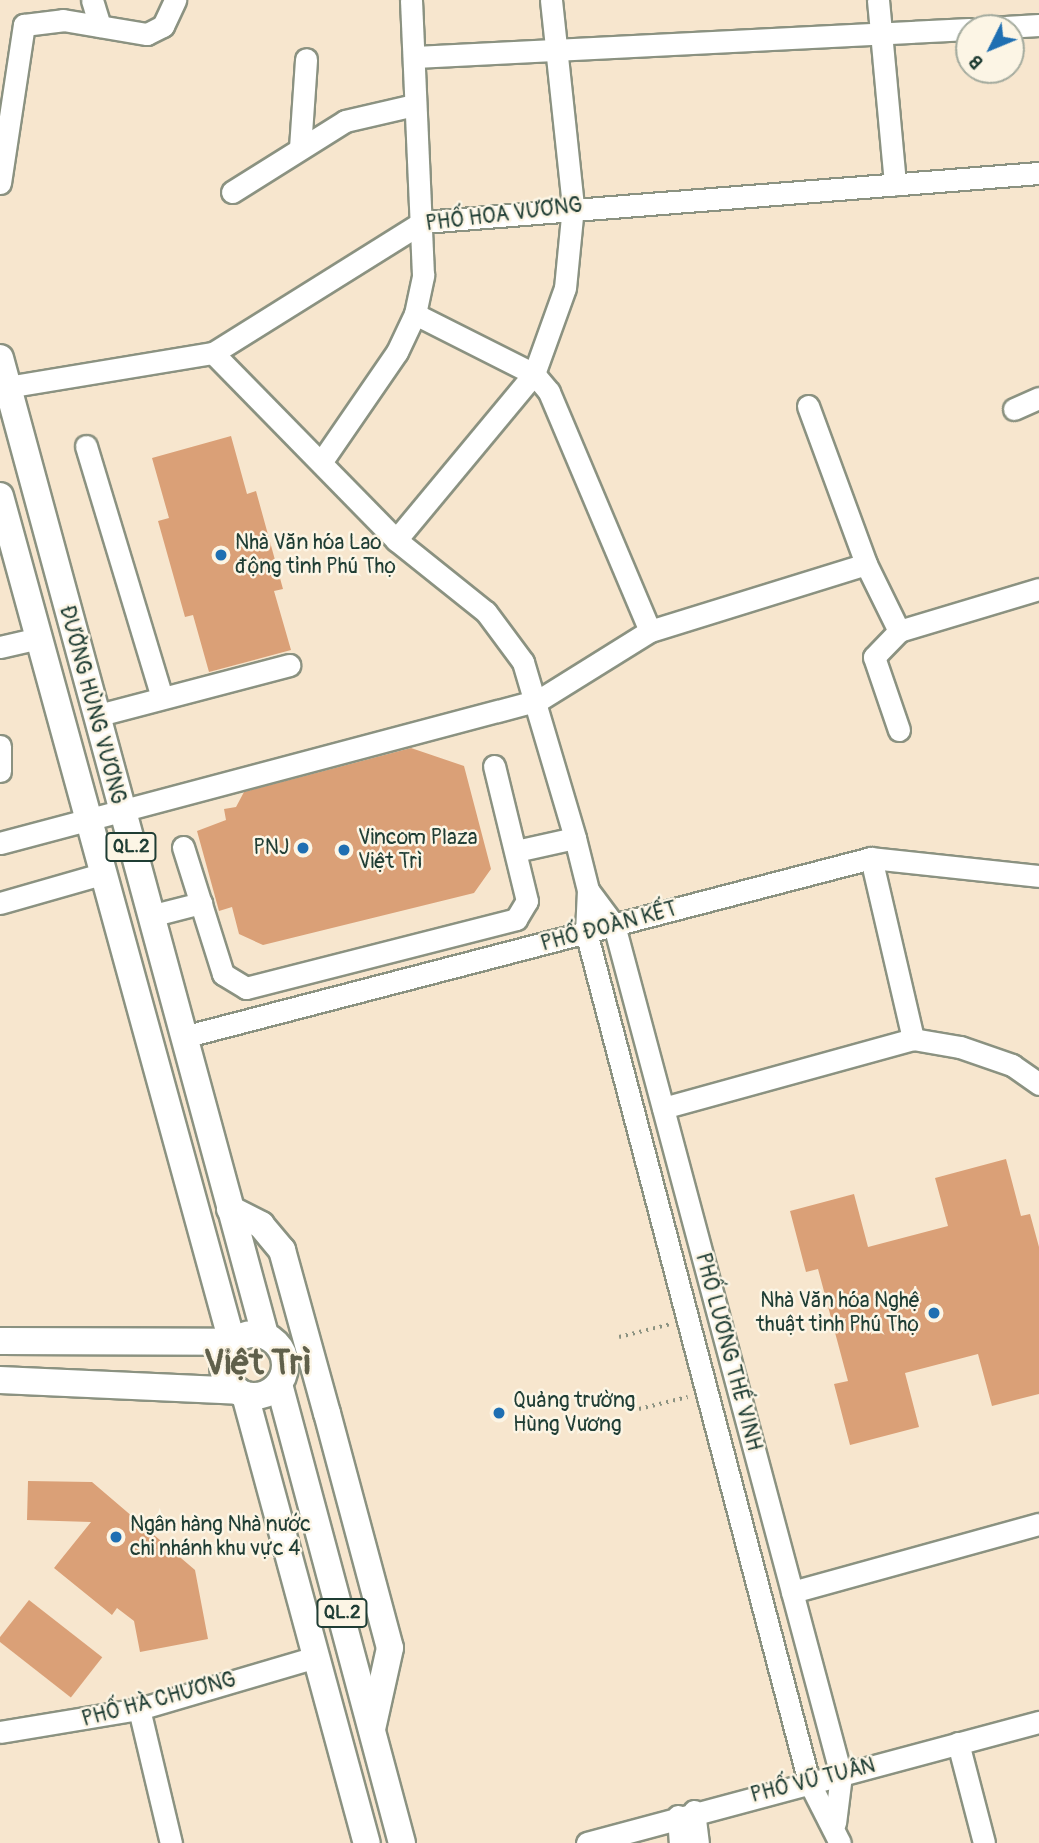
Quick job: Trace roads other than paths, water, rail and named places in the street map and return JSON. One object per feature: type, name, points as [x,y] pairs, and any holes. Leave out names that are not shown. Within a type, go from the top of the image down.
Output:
[{"type":"main road","name":"ĐƯỜNG HÙNG VƯƠNG","points":[[0,358],[265,1335]]},
{"type":"main road","name":"ĐƯỜNG HÙNG VƯƠNG","points":[[0,496],[101,874],[232,1342]]},
{"type":"main road","points":[[230,1209],[261,1225],[282,1250],[327,1413],[390,1648],[372,1729]]},
{"type":"main road","points":[[0,1341],[232,1342],[265,1335]]},
{"type":"main road","name":"QL.2","points":[[265,1335],[284,1356],[279,1384],[402,1843]]},
{"type":"main road","name":"QL.2","points":[[232,1342],[223,1368],[241,1393],[367,1843]]},
{"type":"main road","points":[[0,1380],[264,1395],[279,1384]]},
{"type":"street","points":[[92,0],[100,26]]},
{"type":"street","points":[[322,461],[366,403],[415,314],[423,222],[414,105],[415,57],[411,0]]},
{"type":"street","points":[[397,540],[534,374],[565,288],[573,206],[551,0]]},
{"type":"street","points":[[878,0],[895,184]]},
{"type":"street","points":[[0,183],[24,25],[63,20],[157,32],[169,4]]},
{"type":"street","points":[[415,57],[555,53],[955,30]]},
{"type":"street","points":[[300,148],[306,59]]},
{"type":"street","points":[[232,192],[345,121],[414,105]]},
{"type":"street","name":"PHỐ HOA VƯƠNG","points":[[7,387],[213,353],[423,222],[573,206],[1039,173]]},
{"type":"street","points":[[415,314],[534,374],[563,413],[615,560],[650,631]]},
{"type":"street","name":"PHỐ LƯƠNG THẾ VINH","points":[[213,353],[397,540],[486,612],[523,662],[539,700],[575,838],[588,890],[586,932],[809,1782],[838,1833]]},
{"type":"street","points":[[1014,409],[1039,398]]},
{"type":"street","points":[[808,406],[866,564],[900,631]]},
{"type":"street","points":[[86,446],[162,698]]},
{"type":"street","points":[[0,843],[539,700],[650,631],[866,564]]},
{"type":"street","points":[[899,730],[874,657],[900,631],[1039,589]]},
{"type":"street","points":[[0,647],[38,638]]},
{"type":"street","points":[[95,716],[289,664]]},
{"type":"street","points":[[0,746],[0,771]]},
{"type":"street","points":[[183,847],[223,974],[246,988],[516,919],[527,901],[494,766]]},
{"type":"street","points":[[516,851],[575,838]]},
{"type":"street","points":[[871,858],[914,1039]]},
{"type":"street","name":"PHỐ ĐOÀN KẾT","points":[[183,1037],[871,858],[1039,876]]},
{"type":"street","points":[[0,903],[101,874]]},
{"type":"street","name":"PHỐ LƯƠNG THẾ VINH","points":[[588,890],[614,925],[841,1775],[838,1833]]},
{"type":"street","points":[[150,916],[201,903]]},
{"type":"street","points":[[663,1108],[914,1039],[960,1047],[1012,1065],[1039,1084]]},
{"type":"street","points":[[698,1359],[728,1351]]},
{"type":"street","points":[[792,1592],[1039,1524]]},
{"type":"street","name":"PHỐ HÀ CHƯƠNG","points":[[0,1732],[139,1709],[316,1657]]},
{"type":"street","points":[[139,1709],[171,1843]]},
{"type":"street","name":"PHỐ VŨ TUÂN","points":[[587,1843],[686,1813],[1039,1722]]},
{"type":"street","points":[[958,1743],[984,1843]]},
{"type":"street","points":[[680,1843],[686,1813]]},
{"type":"street","points":[[686,1813],[698,1843]]},
{"type":"place","name":"Nhà Văn hóa Lao động tỉnh Phú Thọ","points":[[221,555]]},
{"type":"place","name":"PNJ","points":[[303,848]]},
{"type":"place","name":"Vincom Plaza Việt Trì","points":[[344,850]]},
{"type":"place","name":"Nhà Văn hóa Nghệ thuật tỉnh Phú Thọ","points":[[934,1313]]},
{"type":"place","name":"Quảng trường Hùng Vương","points":[[499,1413]]},
{"type":"place","name":"Ngân hàng Nhà nước chi nhánh khu vực 4","points":[[116,1537]]},
{"type":"district","name":"Việt Trì","points":[[257,1363]]}]
